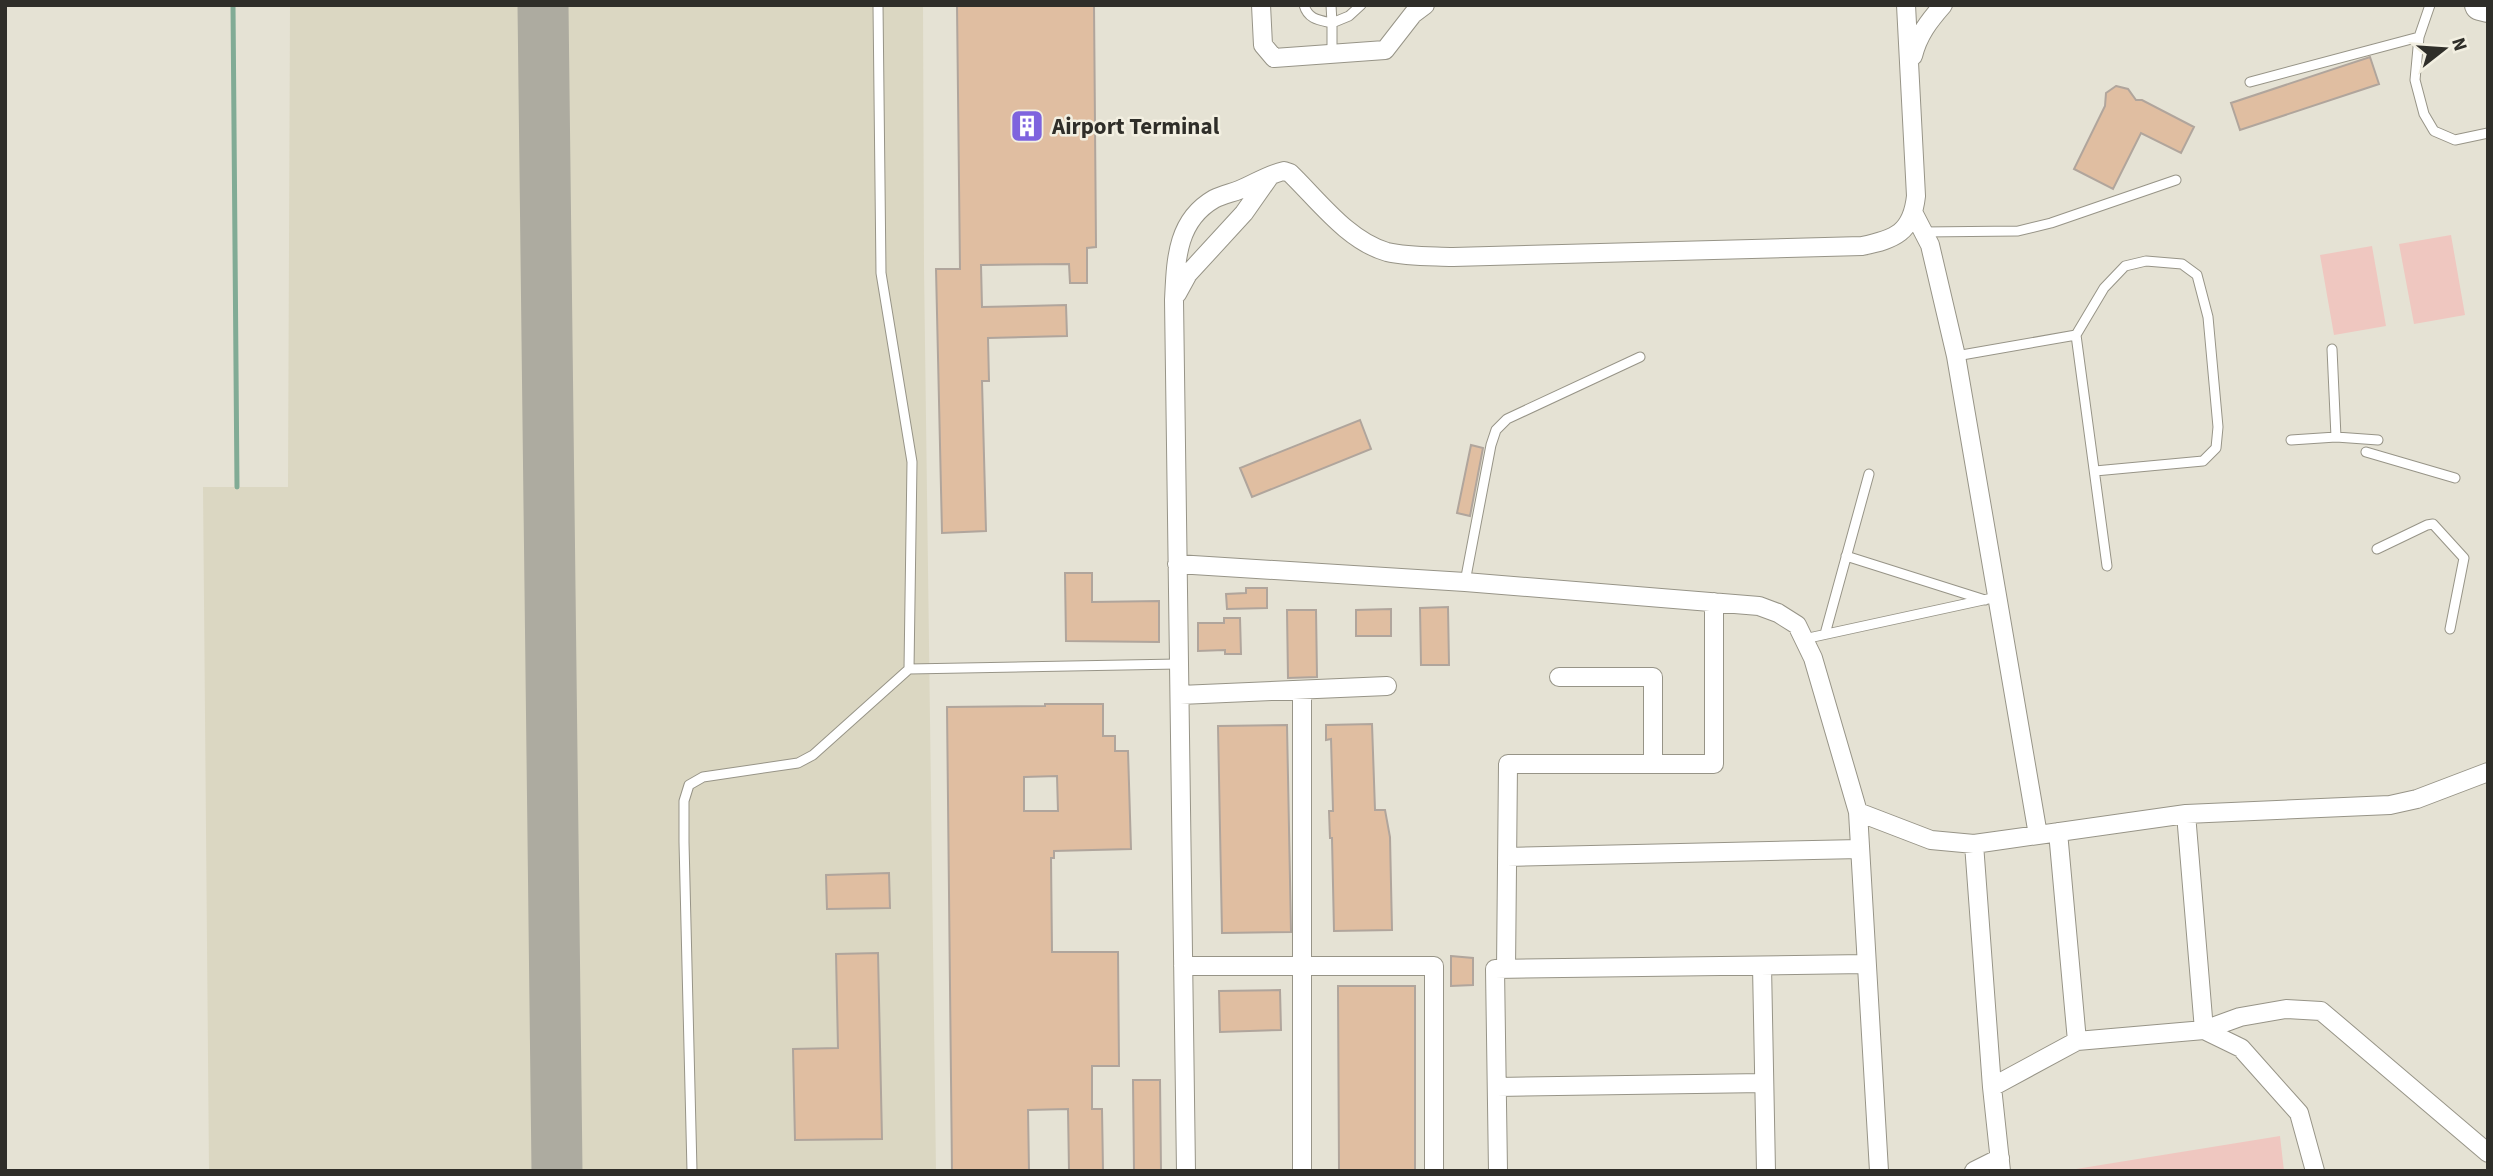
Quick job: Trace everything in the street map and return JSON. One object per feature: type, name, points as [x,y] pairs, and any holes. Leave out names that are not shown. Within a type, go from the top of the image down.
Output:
[{"type":"highway","points":[[2480,5],[2488,7]]},
{"type":"street","points":[[1261,5],[1263,45],[1275,58],[1385,50],[1413,14],[1425,5]]},
{"type":"street","points":[[1186,1171],[1174,300],[1180,240],[1189,222],[1201,208],[1217,198],[1284,171],[1290,173],[1363,241],[1387,251],[1415,256],[1862,246],[1888,240],[1905,227],[1914,215],[1916,196],[1906,5]]},
{"type":"street","points":[[1909,70],[1916,44],[1926,24],[1943,5]]},
{"type":"street","points":[[1174,300],[1188,274],[1244,213],[1270,176]]},
{"type":"street","points":[[1914,215],[1930,246],[1956,356],[1991,599],[2038,835]]},
{"type":"street","points":[[1177,564],[1465,582],[1759,606],[1779,613],[1797,625],[1813,658],[1858,812],[1879,1171]]},
{"type":"street","points":[[1506,969],[1508,764],[1714,764],[1714,602]]},
{"type":"street","points":[[1559,677],[1653,677],[1653,764]]},
{"type":"street","points":[[1180,695],[1387,686]]},
{"type":"street","points":[[1301,690],[1302,1171]]},
{"type":"street","points":[[1858,812],[1931,840],[1974,844],[2186,814],[2390,806],[2417,799],[2488,772]]},
{"type":"street","points":[[2186,814],[2204,1030]]},
{"type":"street","points":[[2058,832],[2077,1041]]},
{"type":"street","points":[[1974,844],[2000,1164],[1974,1171]]},
{"type":"street","points":[[1507,857],[1860,849]]},
{"type":"street","points":[[1498,1171],[1495,970],[1866,964]]},
{"type":"street","points":[[1762,965],[1766,1171]]},
{"type":"street","points":[[1183,967],[1434,966],[1434,1171]]},
{"type":"street","points":[[1992,1087],[2077,1041],[2204,1030],[2241,1017],[2286,1009],[2321,1011],[2488,1153]]},
{"type":"street","points":[[2204,1030],[2241,1048],[2300,1113],[2315,1171]]},
{"type":"street","points":[[1497,1087],[1764,1083]]},
{"type":"lane","points":[[878,5],[881,272],[912,461],[909,670]]},
{"type":"lane","points":[[1304,5],[1307,13],[1314,19],[1332,23],[1349,16],[1361,5]]},
{"type":"lane","points":[[1331,5],[1332,55]]},
{"type":"lane","points":[[2430,5],[2419,37],[2415,80],[2424,114],[2434,131],[2455,140],[2488,133]]},
{"type":"lane","points":[[2250,82],[2419,37]]},
{"type":"lane","points":[[1923,232],[2018,231],[2051,223],[2176,180]]},
{"type":"lane","points":[[2095,471],[2203,461],[2216,449],[2218,427],[2208,317],[2197,275],[2182,264],[2146,261],[2126,266],[2104,288],[2076,335],[2107,566]]},
{"type":"lane","points":[[1956,356],[2076,335]]},
{"type":"lane","points":[[2332,349],[2336,438]]},
{"type":"lane","points":[[1465,582],[1496,430],[1507,419],[1640,357]]},
{"type":"lane","points":[[2291,440],[2378,440]]},
{"type":"lane","points":[[2366,452],[2455,478]]},
{"type":"lane","points":[[1825,634],[1869,474]]},
{"type":"lane","points":[[2377,549],[2434,524],[2464,558],[2450,629]]},
{"type":"lane","points":[[1846,556],[1991,599]]},
{"type":"lane","points":[[1804,639],[1991,599]]},
{"type":"lane","points":[[692,1171],[684,842],[684,801],[689,785],[703,777],[797,763],[813,755],[909,670],[1178,664]]},
{"type":"shaded area","points":[[290,5],[923,5],[936,1171],[209,1171],[203,487],[288,487]]},
{"type":"shaded area","points":[[2451,235],[2465,315],[2414,324],[2399,244]]},
{"type":"shaded area","points":[[2372,246],[2386,326],[2334,335],[2320,255]]},
{"type":"shaded area","points":[[2280,1136],[2284,1171],[2076,1169]]},
{"type":"building","name":"Airport Terminal","points":[[957,5],[1094,5],[1096,247],[1087,248],[1087,283],[1070,283],[1069,264],[981,265],[982,307],[1066,305],[1067,336],[988,338],[989,381],[982,381],[986,531],[942,533],[936,269],[960,269]]},
{"type":"building","points":[[2370,57],[2379,84],[2240,130],[2231,103]]},
{"type":"building","points":[[2116,86],[2128,89],[2136,100],[2142,100],[2194,127],[2181,153],[2141,133],[2113,189],[2074,169],[2105,106],[2106,93]]},
{"type":"building","points":[[1360,420],[1371,449],[1252,497],[1240,468]]},
{"type":"building","points":[[1471,445],[1483,448],[1470,516],[1457,513]]},
{"type":"building","points":[[1065,573],[1092,573],[1092,602],[1159,601],[1159,642],[1066,641]]},
{"type":"building","points":[[1246,588],[1267,588],[1267,608],[1227,609],[1226,594],[1246,593]]},
{"type":"building","points":[[1448,607],[1449,665],[1421,665],[1420,608]]},
{"type":"building","points":[[1391,609],[1391,636],[1356,636],[1356,610]]},
{"type":"building","points":[[1287,610],[1316,610],[1317,677],[1288,678]]},
{"type":"building","points":[[1224,618],[1240,618],[1241,654],[1225,654],[1225,650],[1198,651],[1198,623],[1224,623]]},
{"type":"building","points":[[1103,704],[1103,736],[1115,736],[1115,751],[1128,751],[1131,849],[1054,851],[1054,858],[1051,858],[1052,952],[1118,952],[1119,1066],[1092,1066],[1092,1109],[1102,1109],[1103,1171],[1069,1171],[1068,1109],[1028,1110],[1029,1171],[952,1171],[947,707]],"holes":[[[1057,776],[1058,811],[1024,811],[1024,777]]]},
{"type":"building","points":[[1372,724],[1375,810],[1385,810],[1390,837],[1392,930],[1334,931],[1329,811],[1333,811],[1331,739],[1326,740],[1326,725]]},
{"type":"building","points":[[1287,725],[1291,932],[1222,933],[1218,726]]},
{"type":"building","points":[[889,873],[890,908],[827,909],[826,875]]},
{"type":"building","points":[[878,953],[882,1139],[795,1140],[793,1049],[838,1048],[836,954]]},
{"type":"building","points":[[1451,956],[1473,958],[1473,985],[1451,986]]},
{"type":"building","points":[[1338,986],[1415,986],[1415,1171],[1339,1171]]},
{"type":"building","points":[[1280,990],[1281,1030],[1220,1032],[1219,991]]},
{"type":"building","points":[[1133,1080],[1160,1080],[1161,1171],[1134,1171]]},
{"type":"waterway","points":[[233,5],[237,487]]},
{"type":"taxiway","points":[[543,5],[557,1171]]},
{"type":"place","name":"Airport Terminal","points":[[1027,126]]}]
